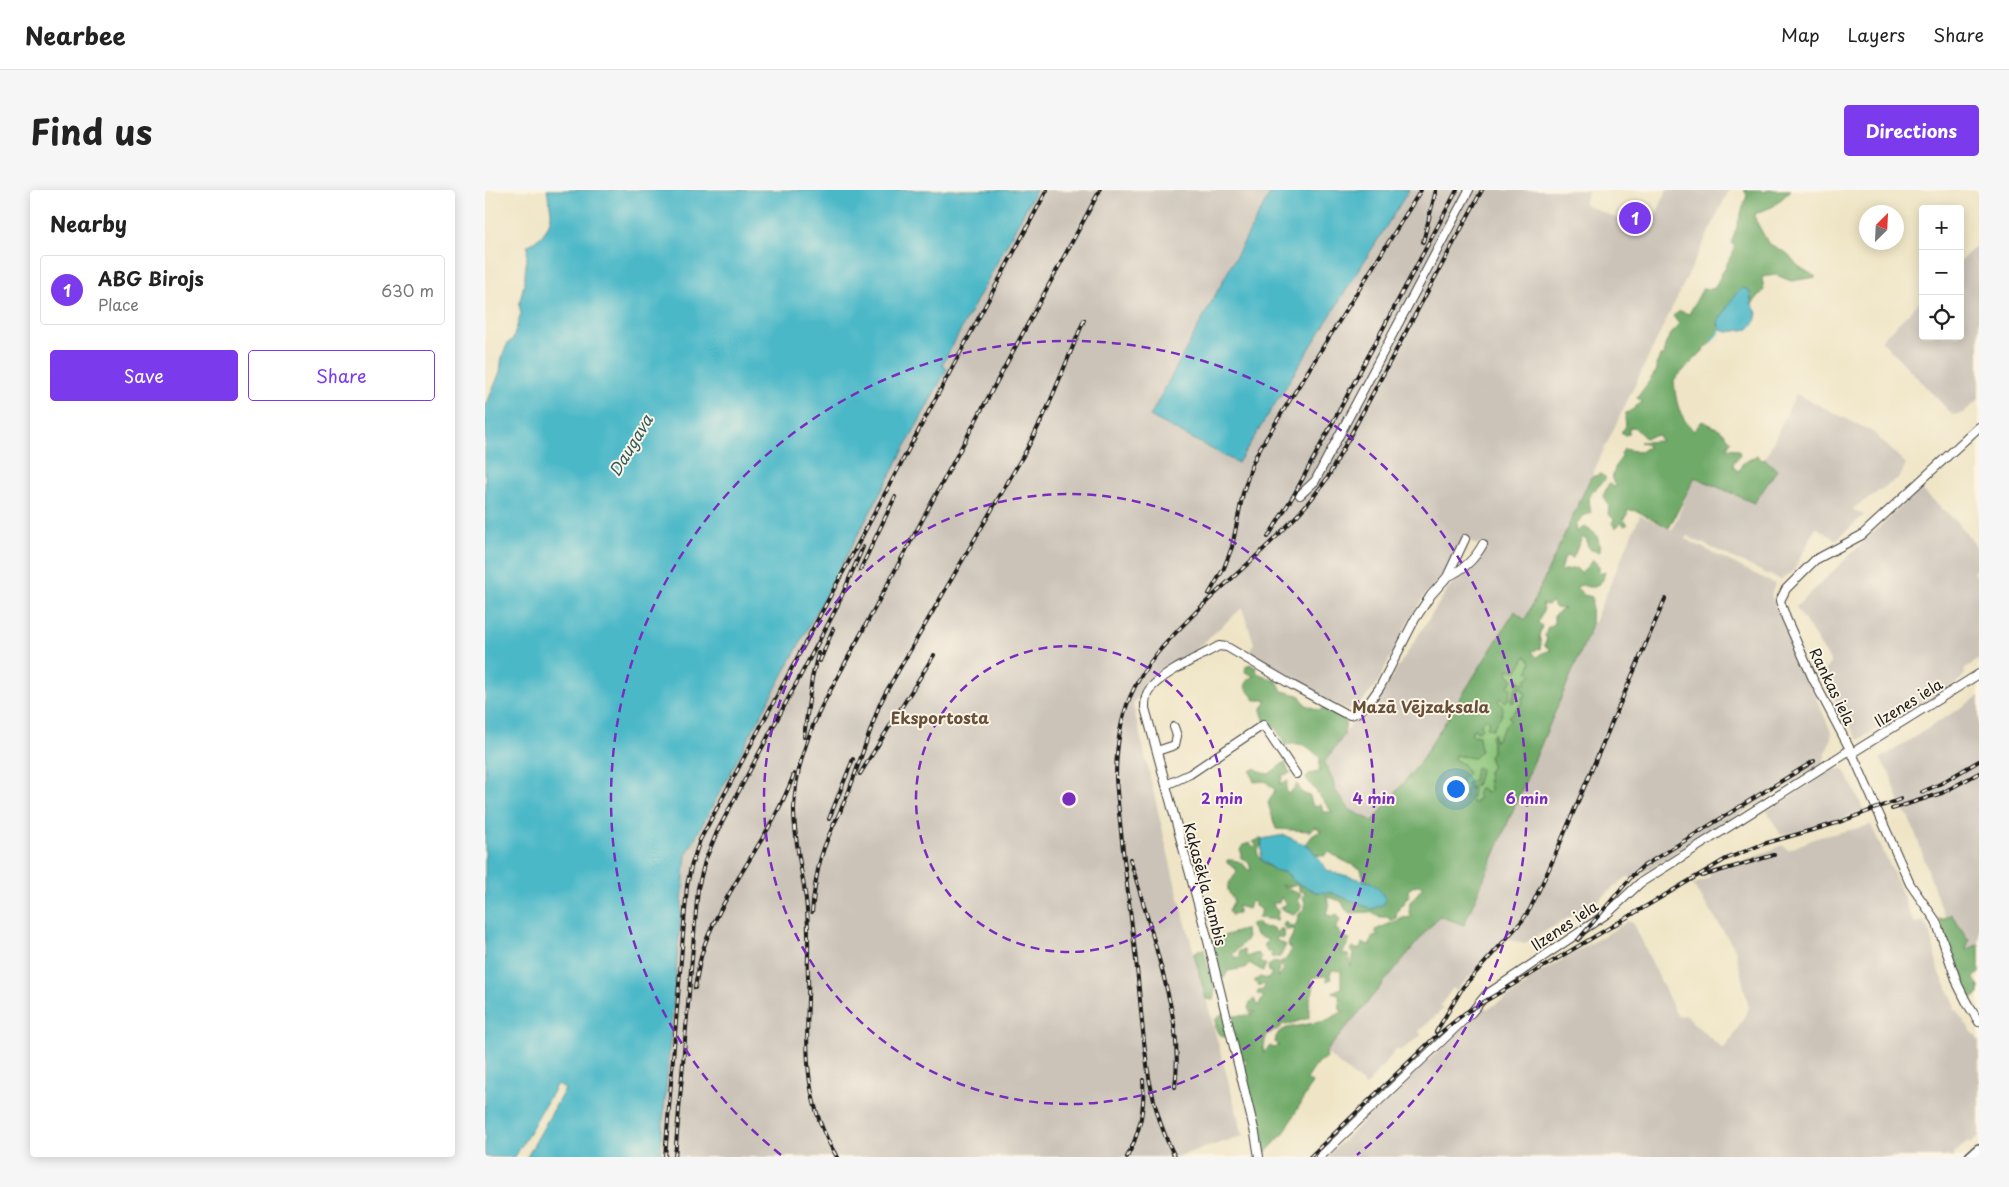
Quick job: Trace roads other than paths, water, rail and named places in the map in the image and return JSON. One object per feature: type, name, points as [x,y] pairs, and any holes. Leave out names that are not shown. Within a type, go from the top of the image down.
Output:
[{"type":"main road","points":[[1971,1157],[1979,1150]]},
{"type":"street","points":[[1300,496],[1315,481],[1469,190]]},
{"type":"street","name":"Rankas iela","points":[[1979,427],[1861,535],[1815,560],[1785,589],[1780,601],[1813,678],[1833,721],[1851,751],[1910,884],[1936,922],[1958,985],[1979,1022]]},
{"type":"street","points":[[1447,577],[1465,539]]},
{"type":"street","points":[[1447,577],[1458,572],[1470,562],[1483,544]]},
{"type":"street","name":"Kaķasēkļa dambis","points":[[1259,1157],[1255,1133],[1210,952],[1145,708],[1146,698],[1149,690],[1168,675],[1219,646],[1227,647],[1292,686],[1344,713],[1357,713],[1368,704],[1380,687],[1415,619],[1431,595],[1447,577]]},
{"type":"street","name":"Ilzenes iela","points":[[1320,1157],[1471,1013],[1486,995],[1608,913],[1640,883],[1851,751],[1979,674]]},
{"type":"street","points":[[1166,785],[1190,774],[1263,725],[1296,774]]},
{"type":"street","points":[[1157,751],[1175,745],[1177,736],[1174,726]]},
{"type":"water","name":"Daugava","points":[[547,190],[1036,190],[942,365],[947,369],[686,855],[660,1157],[527,1157],[565,1089],[557,1084],[515,1157],[485,1157],[485,408],[500,372],[502,356],[508,343],[513,339],[521,313],[519,305],[524,284],[528,245],[541,236],[550,222],[551,211]]},
{"type":"water","points":[[1272,190],[1409,190],[1238,463],[1150,416]]},
{"type":"water","points":[[1742,288],[1749,290],[1752,304],[1757,313],[1755,322],[1749,329],[1728,332],[1720,330],[1718,322],[1735,295]]},
{"type":"water","points":[[1284,835],[1310,847],[1328,871],[1371,882],[1380,890],[1386,900],[1384,904],[1372,909],[1332,893],[1316,892],[1293,881],[1287,873],[1274,870],[1261,859],[1262,839]]},
{"type":"waterway","points":[[1711,342],[1720,330]]},
{"type":"railway","points":[[665,1157],[687,886],[700,840],[1047,190]]},
{"type":"railway","points":[[808,962],[807,910],[796,841],[794,809],[799,769],[811,731],[822,706],[1100,190]]},
{"type":"railway","points":[[1209,594],[1224,568],[1232,547],[1243,493],[1252,464],[1260,448],[1421,190]]},
{"type":"railway","points":[[1423,242],[1436,190]]},
{"type":"railway","points":[[1268,537],[1295,493],[1457,190]]},
{"type":"railway","points":[[1175,1157],[1165,1135],[1151,1089],[1120,827],[1116,779],[1117,758],[1119,737],[1126,707],[1143,672],[1168,640],[1283,530],[1314,496],[1328,477],[1482,190]]},
{"type":"railway","points":[[838,816],[849,791],[879,706],[1027,449],[1047,409],[1084,320]]},
{"type":"railway","points":[[860,570],[895,497]]},
{"type":"railway","points":[[675,1157],[698,888],[705,861],[717,832],[836,609],[863,547]]},
{"type":"railway","points":[[1436,1032],[1463,987],[1522,921],[1530,909],[1665,599]]},
{"type":"railway","points":[[820,661],[833,629]]},
{"type":"railway","points":[[804,737],[812,678],[818,653]]},
{"type":"railway","points":[[860,774],[934,655]]},
{"type":"railway","points":[[829,819],[853,759]]},
{"type":"railway","points":[[1578,940],[1642,867],[1814,761]]},
{"type":"railway","points":[[1922,792],[1940,784],[1979,761]]},
{"type":"railway","points":[[1892,809],[1942,793],[1979,773]]},
{"type":"railway","points":[[695,988],[708,936],[729,895],[775,816],[794,774]]},
{"type":"railway","points":[[1310,1157],[1434,1038],[1465,1013],[1726,859],[1763,844],[1837,823],[1901,799]]},
{"type":"railway","points":[[812,912],[815,883],[824,848],[841,810]]},
{"type":"railway","points":[[1702,876],[1774,855]]},
{"type":"railway","points":[[1130,859],[1156,946],[1174,1022],[1177,1054],[1175,1087]]},
{"type":"railway","points":[[808,957],[807,1041],[810,1081],[819,1119],[826,1138],[837,1157]]},
{"type":"railway","points":[[1127,1157],[1141,1120],[1143,1080]]},
{"type":"place","name":"ABG Birojs","points":[[1635,218]]},
{"type":"district","name":"Mazā Vējzaķsala","points":[[1421,706]]},
{"type":"district","name":"Eksportosta","points":[[940,717]]}]
